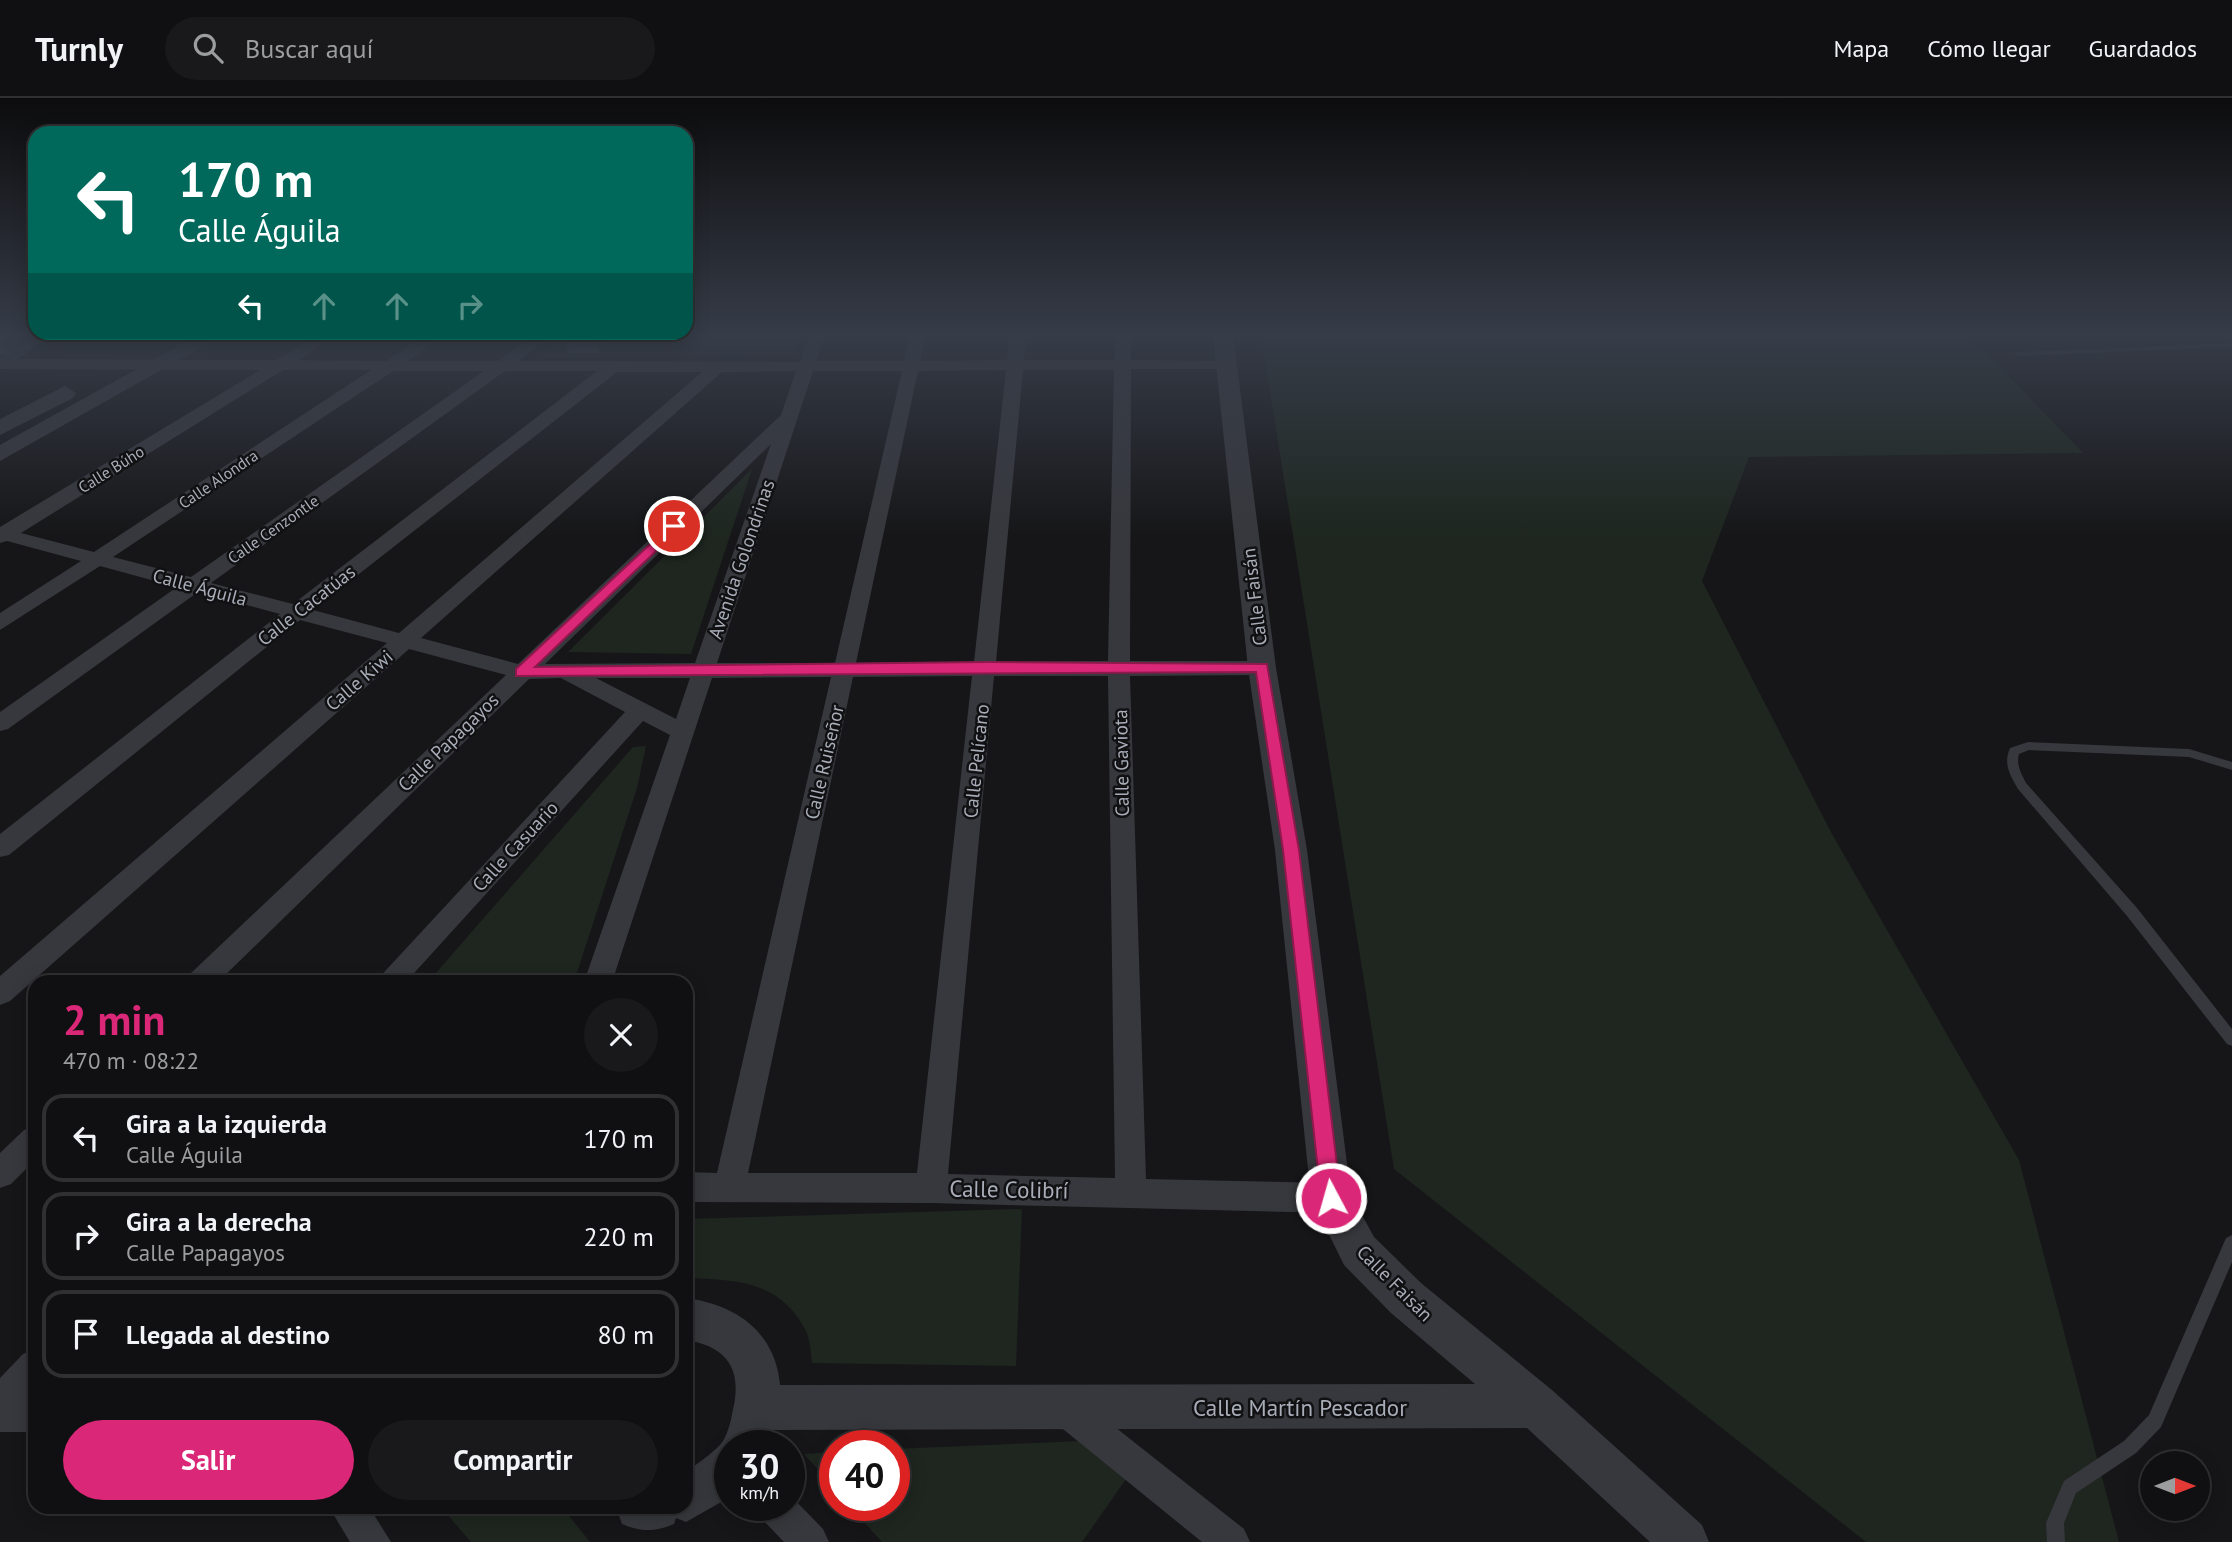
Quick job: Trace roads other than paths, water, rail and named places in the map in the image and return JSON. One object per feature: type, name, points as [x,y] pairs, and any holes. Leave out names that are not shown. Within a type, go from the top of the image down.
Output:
[{"type":"street","points":[[0,428],[47,402]]},
{"type":"street","points":[[0,454],[92,402]]},
{"type":"street","name":"Calle Búho","points":[[2,534],[218,402]]},
{"type":"street","name":"Calle Alondra","points":[[0,623],[333,402]]},
{"type":"street","name":"Calle Cenzontle","points":[[0,723],[450,402]]},
{"type":"street","name":"Calle Cacatúas","points":[[0,848],[295,613],[567,402]]},
{"type":"street","name":"Calle Kiwi","points":[[0,993],[677,402]]},
{"type":"street","name":"Avenida Golondrinas","points":[[600,975],[794,402]]},
{"type":"street","name":"Calle Ruiseñor","points":[[729,1188],[904,402]]},
{"type":"street","name":"Calle Pelícano","points":[[931,1188],[1011,402]]},
{"type":"street","name":"Calle Gaviota","points":[[1123,402],[1119,667],[1131,1192]]},
{"type":"street","name":"Calle Faisán","points":[[1231,402],[1262,668],[1291,850],[1331,1198],[1359,1251],[1381,1274],[1536,1406],[1685,1542]]},
{"type":"street","name":"Calle Papagayos","points":[[207,975],[789,417]]},
{"type":"street","name":"Calle Águila","points":[[2,534],[521,672],[986,667],[1262,668]]},
{"type":"street","name":"Calle Águila","points":[[564,671],[683,732]]},
{"type":"street","name":"Calle Casuario","points":[[395,975],[640,710]]},
{"type":"street","points":[[0,1174],[28,1147]]},
{"type":"street","name":"Calle Colibrí","points":[[693,1187],[931,1188],[1331,1198]]},
{"type":"street","points":[[693,1319],[704,1319],[730,1330],[748,1350],[758,1377],[750,1427]]},
{"type":"street","points":[[0,1404],[28,1374]]},
{"type":"street","name":"Calle Martín Pescador","points":[[750,1427],[1063,1407],[1536,1406]]},
{"type":"street","points":[[1063,1407],[1231,1542]]},
{"type":"street","points":[[0,1410],[28,1410]]},
{"type":"street","points":[[693,1494],[714,1480]]},
{"type":"street","points":[[351,1514],[372,1542]]},
{"type":"street","points":[[790,1521],[810,1542]]},
{"type":"lane","points":[[2232,766],[2189,753],[2028,746],[2014,751],[2011,760],[2012,769],[2022,786],[2132,912],[2232,1040]]},
{"type":"lane","points":[[2056,1542],[2055,1523],[2070,1487],[2130,1447],[2155,1421],[2232,1243]]}]
